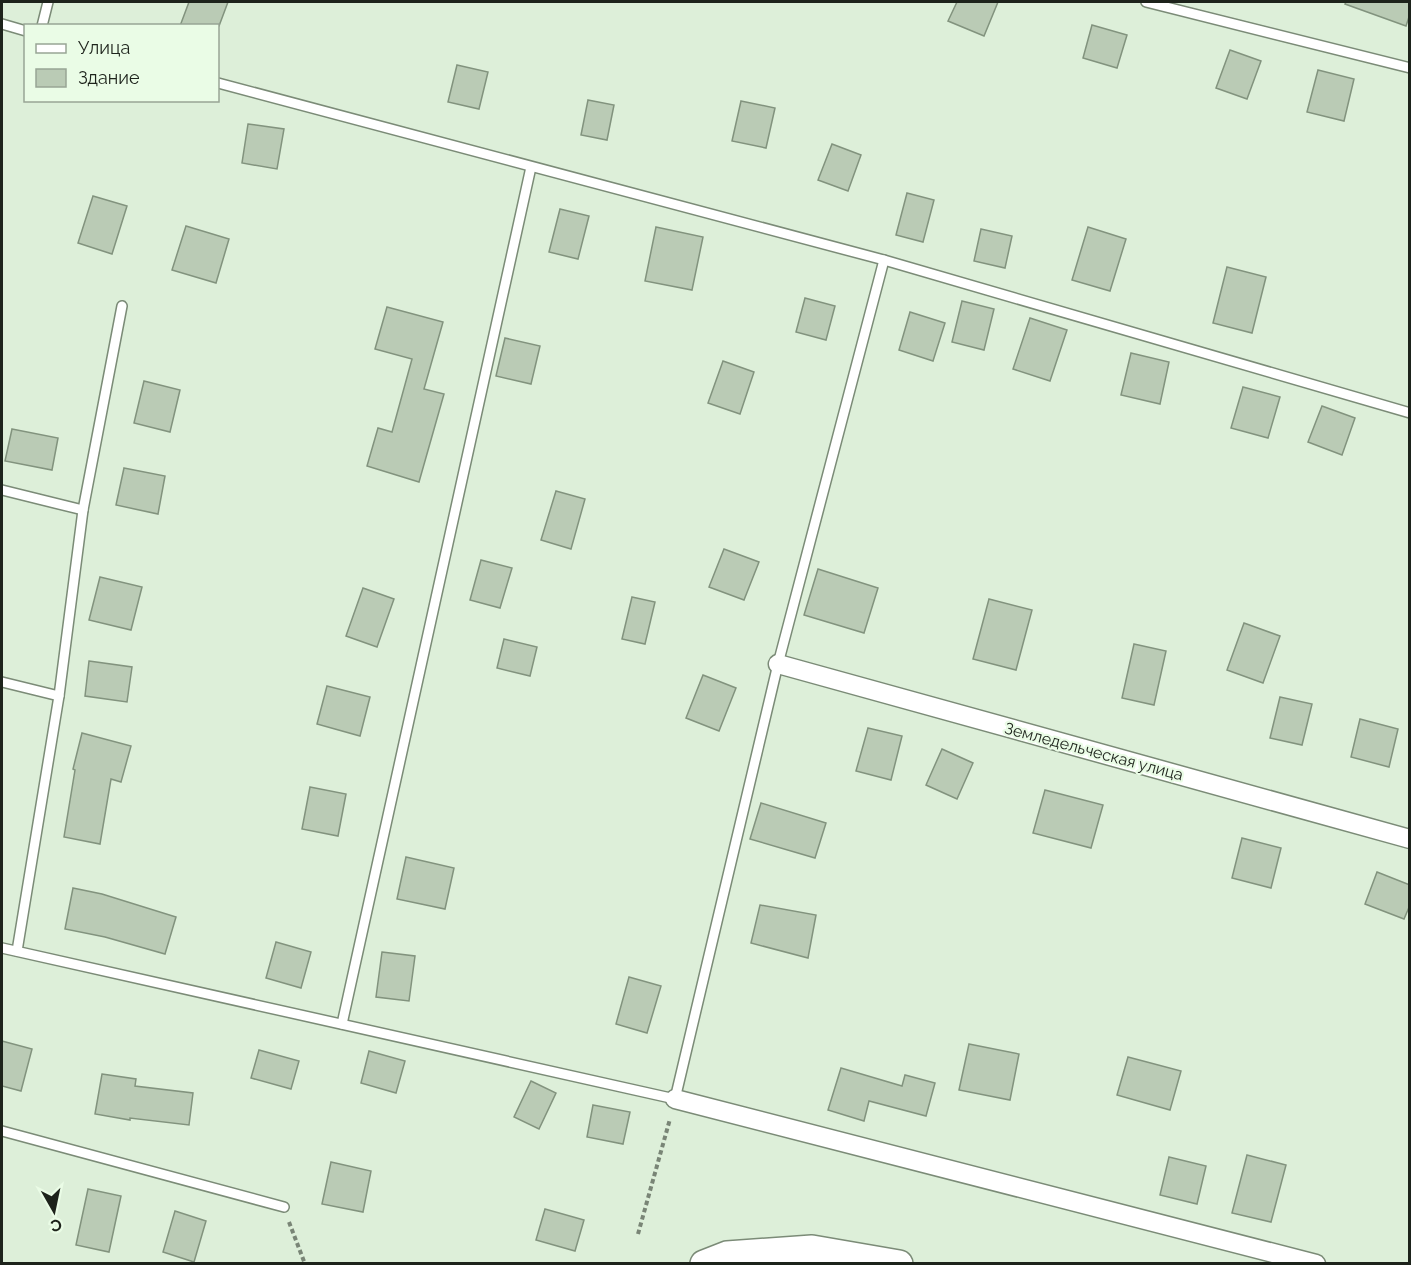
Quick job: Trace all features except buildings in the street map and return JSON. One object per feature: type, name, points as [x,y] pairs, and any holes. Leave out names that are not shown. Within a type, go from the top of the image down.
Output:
[{"type":"main road","points":[[719,1261],[812,1249],[899,1263]]},
{"type":"street","name":"Земледельческая улица","points":[[778,664],[1410,839]]},
{"type":"street","points":[[675,1099],[1316,1263]]},
{"type":"lane","points":[[42,24],[48,2]]},
{"type":"lane","points":[[1146,2],[1410,68]]},
{"type":"lane","points":[[2,24],[24,31]]},
{"type":"lane","points":[[219,83],[884,260],[1410,413]]},
{"type":"lane","points":[[342,1024],[531,167]]},
{"type":"lane","points":[[2,948],[675,1099],[778,664],[884,260]]},
{"type":"lane","points":[[17,951],[59,696],[83,510],[122,306]]},
{"type":"lane","points":[[2,490],[83,510]]},
{"type":"lane","points":[[2,681],[59,696]]},
{"type":"lane","points":[[2,1131],[284,1207]]},
{"type":"path","points":[[638,1234],[675,1099]]},
{"type":"path","points":[[284,1207],[304,1263]]}]
